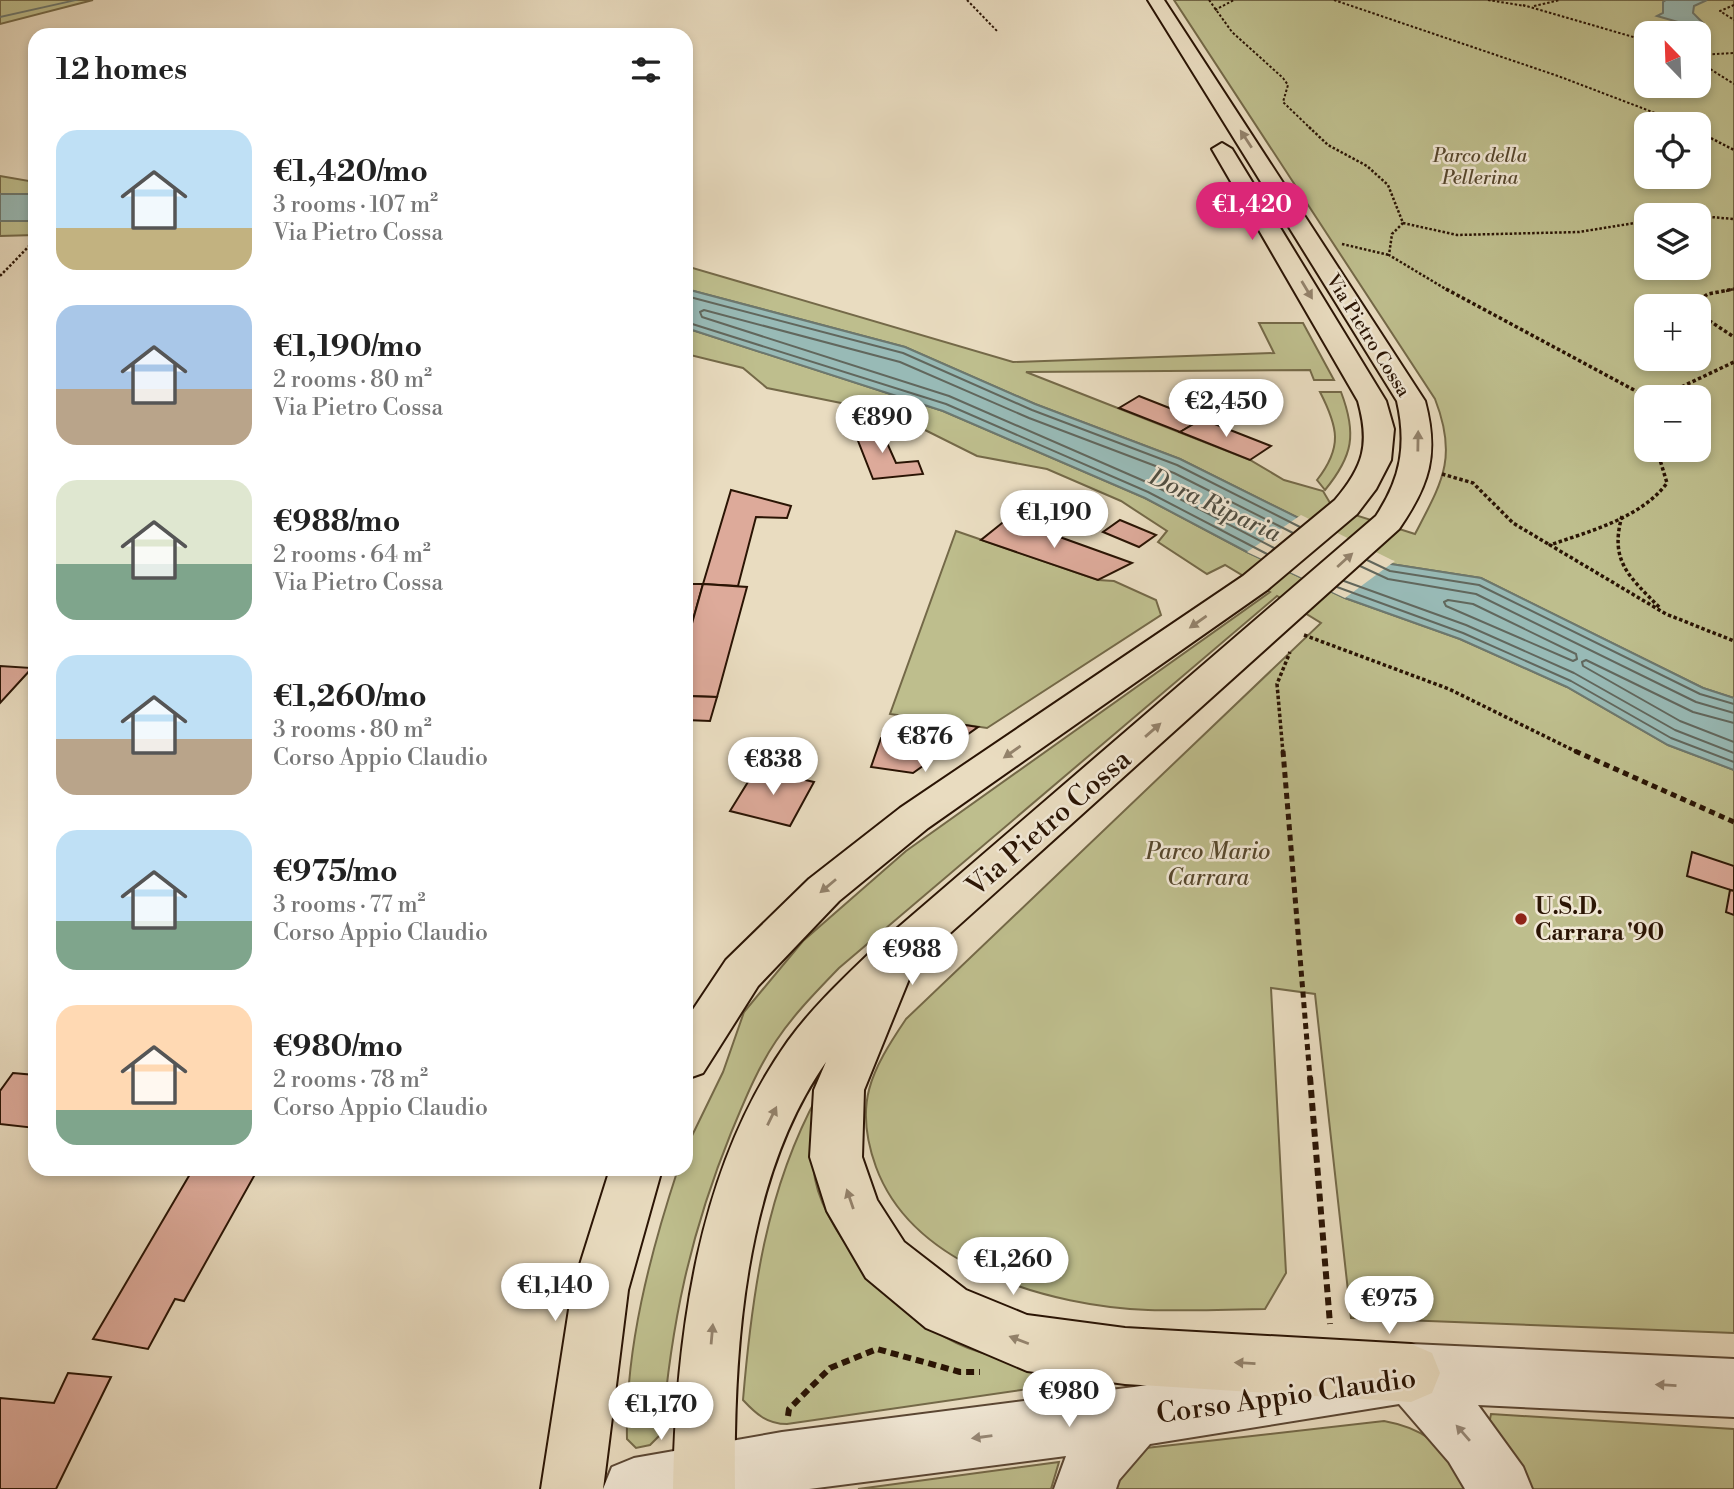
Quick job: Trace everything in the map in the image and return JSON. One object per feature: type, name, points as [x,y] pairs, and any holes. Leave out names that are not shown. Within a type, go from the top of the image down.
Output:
[{"type":"main road","points":[[1133,0],[1196,105]]},
{"type":"main road","name":"Via Pietro Cossa","points":[[704,1482],[712,1326],[740,1195],[763,1134],[794,1070],[835,1017],[895,956],[1294,632],[1388,522],[1417,469],[1420,433],[1411,401],[1156,0]]},
{"type":"main road","name":"Via Pietro Cossa","points":[[693,1048],[742,973],[806,905],[841,875],[915,818],[1255,583],[1346,507],[1362,489],[1376,460],[1380,429],[1372,401],[1210,128]]},
{"type":"main road","points":[[895,956],[839,1090],[836,1157],[854,1210],[885,1260],[905,1277],[946,1309],[1027,1343],[1125,1356],[1411,1373]]},
{"type":"main road","points":[[572,1489],[600,1290],[634,1176]]},
{"type":"street","name":"Corso Appio Claudio","points":[[634,1489],[704,1482],[1411,1373],[1734,1388]]},
{"type":"street","points":[[1411,1373],[1470,1441],[1501,1489]]},
{"type":"street","points":[[1085,1489],[1094,1462],[1134,1417]]},
{"type":"path","points":[[967,0],[997,31]]},
{"type":"path","points":[[1209,0],[1232,32],[1283,78],[1288,85],[1283,102],[1289,111],[1328,145],[1367,166],[1388,186],[1403,223]]},
{"type":"path","points":[[1215,10],[1234,0]]},
{"type":"path","points":[[1334,0],[1570,80],[1653,112]]},
{"type":"path","points":[[1488,0],[1555,13],[1634,37]]},
{"type":"path","points":[[1523,5],[1554,4],[1560,0]]},
{"type":"path","points":[[1554,4],[1552,10],[1555,13]]},
{"type":"path","points":[[1734,5],[1720,11],[1734,20]]},
{"type":"path","points":[[1712,54],[1734,53]]},
{"type":"path","points":[[1712,70],[1734,84]]},
{"type":"path","points":[[1711,138],[1734,150]]},
{"type":"path","points":[[1711,216],[1734,219]]},
{"type":"path","points":[[1403,223],[1457,235],[1579,232],[1634,223]]},
{"type":"path","points":[[1389,255],[1392,234],[1403,223]]},
{"type":"path","points":[[1339,244],[1389,255],[1465,300],[1634,390]]},
{"type":"path","points":[[0,276],[28,247]]},
{"type":"path","points":[[1708,294],[1734,289]]},
{"type":"path","points":[[1711,322],[1734,337]]},
{"type":"path","points":[[1688,385],[1727,368],[1734,362]]},
{"type":"path","points":[[1550,545],[1622,514],[1662,492],[1667,483],[1661,462]]},
{"type":"path","points":[[1440,473],[1473,483],[1513,523],[1665,614],[1734,641]]},
{"type":"path","points":[[1622,514],[1614,539],[1621,566],[1665,614]]},
{"type":"path","points":[[1331,1329],[1278,684],[1294,632],[1449,689],[1612,769],[1734,822]]},
{"type":"green space","points":[[0,0],[93,0],[0,24]]},
{"type":"green space","name":"Parco della Pellerina","points":[[1174,0],[1734,0],[1734,698],[1703,688],[1481,578],[1391,564],[1180,459],[1035,404],[905,347],[693,291],[693,268],[1013,362],[1274,353],[1259,323],[1303,323],[1334,380],[1314,380],[1310,370],[1026,372],[1250,460],[1284,480],[1323,491],[1333,508],[1415,534],[1433,499],[1444,469],[1445,438],[1435,399]]},
{"type":"green space","points":[[0,176],[28,181],[28,194],[0,194]]},
{"type":"green space","points":[[0,221],[28,221],[28,235],[0,236]]},
{"type":"green space","name":"Parco Mario Carrara","points":[[693,330],[943,411],[1145,498],[1247,552],[1345,598],[1460,639],[1567,687],[1668,745],[1734,770],[1734,1333],[1351,1318],[1315,994],[1271,988],[1286,1273],[1265,1309],[1148,1310],[1110,1307],[1029,1290],[990,1275],[953,1256],[920,1231],[894,1202],[876,1167],[866,1125],[869,1089],[883,1055],[906,1019],[1321,623],[1277,596],[839,968],[783,1031],[769,1052],[746,1098],[704,1207],[677,1317],[662,1433],[650,1445],[636,1448],[627,1439],[627,1405],[635,1336],[649,1268],[676,1176],[693,1176],[693,1134],[723,1072],[744,1012],[803,941],[906,851],[1270,592],[1225,565],[1207,574],[1158,542],[1167,531],[1121,501],[1047,469],[977,456],[903,419],[767,388],[743,368],[693,356]]},
{"type":"green space","points":[[1320,392],[1341,392],[1350,432],[1347,455],[1325,490],[1317,480],[1331,457],[1335,437],[1331,416]]},
{"type":"green space","points":[[956,531],[1098,580],[1114,581],[1156,600],[1161,615],[987,728],[890,714]]},
{"type":"green space","points":[[818,1095],[812,1147],[815,1179],[823,1203],[853,1254],[897,1302],[945,1337],[968,1348],[1018,1362],[1104,1378],[787,1424],[768,1420],[757,1414],[743,1400],[751,1321],[764,1243],[786,1168]]},
{"type":"green space","points":[[1491,1414],[1734,1429],[1734,1489],[1531,1489],[1488,1429]]},
{"type":"green space","points":[[1384,1421],[1415,1430],[1437,1444],[1476,1489],[1111,1489],[1125,1465],[1146,1448]]},
{"type":"green space","points":[[1059,1462],[1051,1489],[858,1489]]},
{"type":"water","points":[[1707,0],[1694,6],[1693,13],[1701,21],[1674,21],[1657,16],[1663,13],[1663,2]]},
{"type":"water","points":[[0,194],[28,194],[28,221],[0,221]]},
{"type":"water","name":"Dora Riparia","points":[[693,291],[905,347],[1035,404],[1180,459],[1391,564],[1481,578],[1703,688],[1734,698],[1734,770],[1668,745],[1567,687],[1460,639],[1345,598],[1247,552],[1145,498],[943,411],[693,330]]},
{"type":"pier","points":[[1301,515],[1395,561],[1345,598],[1247,552]]},
{"type":"building","points":[[1139,396],[1200,420],[1180,432],[1119,408]]},
{"type":"building","points":[[1202,419],[1271,446],[1250,460],[1180,432]]},
{"type":"building","points":[[879,425],[896,463],[918,461],[923,474],[873,479],[853,428]]},
{"type":"building","points":[[731,490],[791,506],[787,518],[756,517],[738,586],[703,584]]},
{"type":"building","points":[[1007,519],[1132,563],[1098,580],[981,540]]},
{"type":"building","points":[[1120,520],[1156,535],[1139,547],[1103,532]]},
{"type":"building","points":[[693,584],[703,584],[693,620]]},
{"type":"building","points":[[703,584],[747,587],[717,697],[693,696],[693,620]]},
{"type":"building","points":[[0,666],[28,668],[28,672],[0,703]]},
{"type":"building","points":[[693,696],[717,697],[710,721],[693,720]]},
{"type":"building","points":[[933,720],[978,727],[913,773],[871,767],[881,738],[899,740]]},
{"type":"building","points":[[756,769],[814,782],[790,826],[730,811]]},
{"type":"building","points":[[1692,852],[1734,866],[1734,891],[1687,876]]},
{"type":"building","points":[[1730,890],[1734,891],[1734,915],[1726,912]]},
{"type":"building","points":[[13,1073],[28,1074],[28,1127],[0,1124],[0,1091]]},
{"type":"building","points":[[189,1176],[254,1176],[184,1301],[175,1299],[148,1349],[93,1339]]},
{"type":"building","points":[[68,1373],[111,1377],[56,1489],[0,1489],[0,1398],[54,1403]]},
{"type":"waterway","points":[[0,17],[78,0]]},
{"type":"place","name":"U.S.D. Carrara '90","points":[[1521,919]]}]
